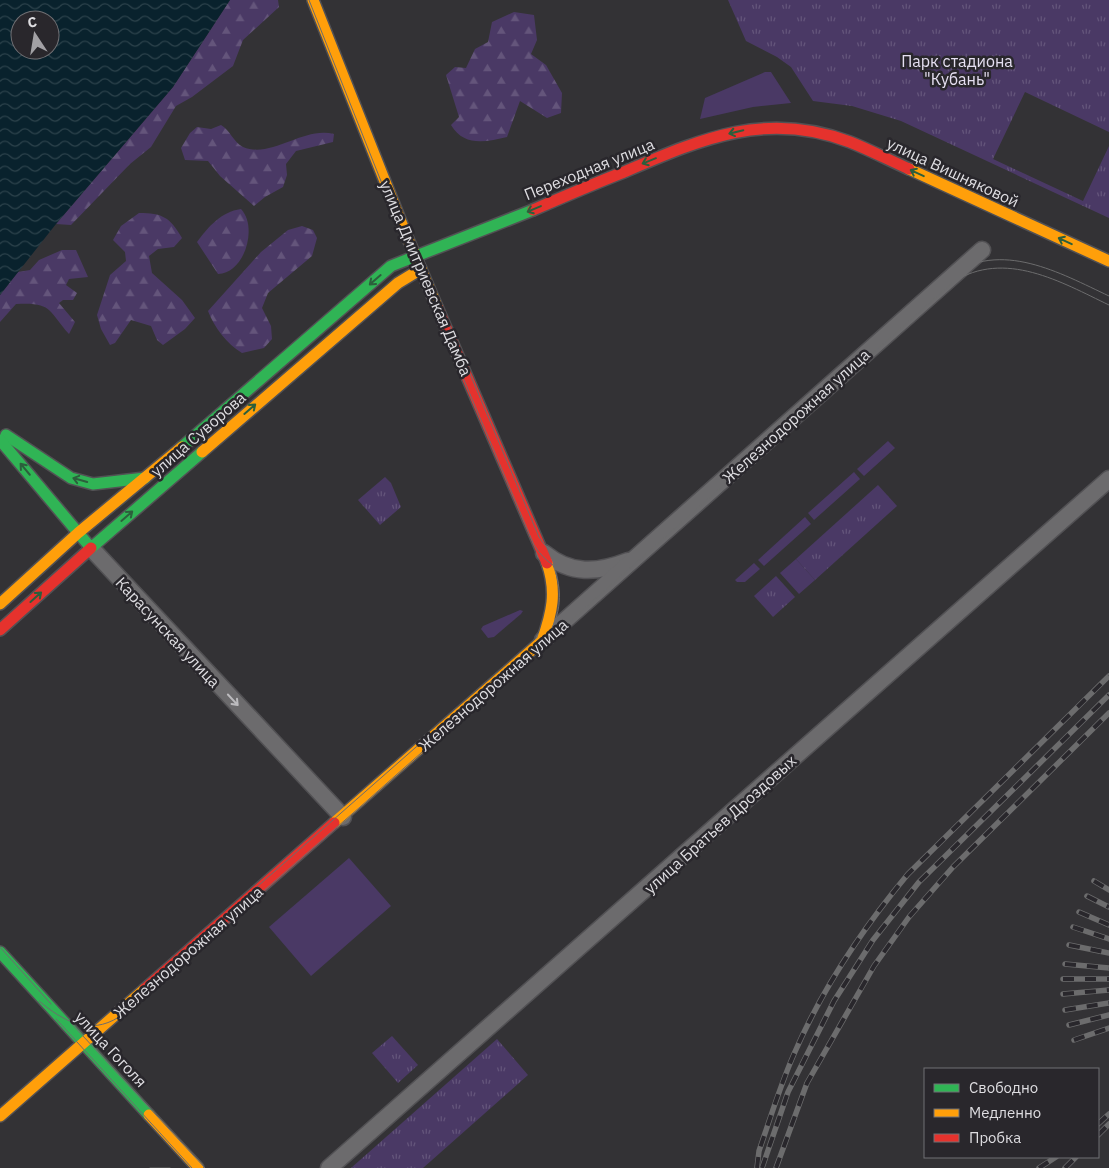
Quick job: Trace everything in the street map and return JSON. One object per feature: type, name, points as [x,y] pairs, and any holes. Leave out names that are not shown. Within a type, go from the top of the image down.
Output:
[{"type":"street","name":"улица Дмитриевская Дамба","points":[[313,0],[416,257],[535,538],[544,553],[555,584],[556,596],[553,613],[542,641]]},
{"type":"street","name":"Переходная улица","points":[[416,257],[694,144],[739,131],[778,128]]},
{"type":"street","name":"улица Вишняковой","points":[[778,128],[824,134],[850,142],[1109,261]]},
{"type":"street","name":"Железнодорожная улица","points":[[0,1116],[343,817],[982,250]]},
{"type":"street","name":"улица Суворова","points":[[0,604],[78,533],[145,478],[391,266],[416,257]]},
{"type":"street","name":"улица Суворова","points":[[0,630],[90,548],[348,325],[398,283],[422,269]]},
{"type":"street","points":[[0,431],[72,478],[93,484],[145,478]]},
{"type":"street","name":"Карасунская улица","points":[[0,440],[90,548],[343,817]]},
{"type":"street","name":"улица Братьев Дроздовых","points":[[329,1168],[1109,479]]},
{"type":"street","name":"улица Дмитриевская Дамба","points":[[544,553],[560,565],[580,571],[605,569],[637,557]]},
{"type":"street","name":"улица Гоголя","points":[[0,952],[198,1168]]},
{"type":"green space","points":[[230,0],[278,0],[279,7],[243,40],[233,66],[192,97],[176,106],[151,147],[130,164],[71,225],[56,224],[173,87]]},
{"type":"green space","name":"Парк стадиона \"Кубань\"","points":[[728,0],[1109,0],[1109,132],[1025,92],[993,159],[1083,201],[1109,146],[1109,218],[901,121],[852,106],[813,101],[791,67],[777,57],[746,41]]},
{"type":"green space","points":[[514,12],[534,15],[537,40],[531,54],[546,65],[562,93],[561,113],[547,118],[520,101],[507,137],[483,141],[469,140],[456,132],[451,125],[459,117],[446,75],[455,67],[466,68],[475,49],[488,42],[492,22]]},
{"type":"green space","points":[[765,72],[771,72],[791,103],[753,107],[700,119],[705,98]]},
{"type":"green space","points":[[221,125],[240,145],[254,150],[276,146],[311,134],[334,134],[333,142],[296,151],[286,164],[287,175],[283,187],[254,206],[220,176],[208,161],[185,160],[181,148],[190,133],[197,127],[211,129]]},
{"type":"green space","points":[[241,209],[246,217],[248,227],[246,248],[242,258],[235,266],[227,272],[218,274],[197,242],[221,217]]},
{"type":"green space","points":[[139,213],[160,215],[173,225],[182,238],[174,247],[158,249],[149,256],[152,273],[182,300],[195,318],[185,329],[163,345],[157,340],[151,326],[131,320],[115,343],[110,345],[101,329],[97,315],[110,275],[126,261],[125,252],[113,240],[121,226]]},
{"type":"green space","points":[[302,226],[313,230],[317,238],[312,256],[268,293],[262,308],[271,326],[272,339],[264,348],[242,353],[222,335],[208,311],[261,252],[288,230]]},
{"type":"green space","points":[[62,250],[76,250],[88,277],[69,279],[66,285],[77,293],[73,300],[63,300],[59,303],[75,322],[69,334],[48,309],[37,304],[16,304],[0,322],[0,295],[18,272],[30,270],[39,260]]},
{"type":"green space","points":[[888,441],[895,448],[864,476],[857,469]]},
{"type":"green space","points":[[854,472],[860,479],[814,520],[808,513]]},
{"type":"green space","points":[[385,477],[391,483],[401,507],[380,525],[358,500]]},
{"type":"green space","points":[[878,485],[897,506],[815,580],[796,559]]},
{"type":"green space","points":[[805,517],[811,524],[764,566],[758,560]]},
{"type":"green space","points":[[796,559],[815,580],[799,594],[780,573]]},
{"type":"green space","points":[[754,563],[760,569],[745,582],[737,582],[735,580]]},
{"type":"green space","points":[[776,576],[795,597],[773,617],[754,596]]},
{"type":"green space","points":[[520,610],[523,611],[521,614],[494,637],[488,638],[481,629],[483,626]]},
{"type":"green space","points":[[349,858],[391,906],[311,976],[269,927]]},
{"type":"green space","points":[[392,1036],[418,1065],[398,1083],[372,1053]]},
{"type":"green space","points":[[497,1039],[528,1075],[423,1168],[351,1168]]},
{"type":"water","points":[[0,0],[230,0],[173,87],[56,224],[0,295]]},
{"type":"tram line","points":[[309,0],[402,234],[534,545],[543,557],[553,565],[577,574],[603,574],[629,564]]},
{"type":"tram line","points":[[418,251],[539,537],[559,557],[571,563],[584,566],[611,565],[637,553]]},
{"type":"tram line","points":[[949,276],[969,265],[989,260],[1010,260],[1051,270],[1109,296]]},
{"type":"tram line","points":[[39,1001],[57,1015],[77,1024],[97,1025],[108,1023],[119,1017],[360,807],[953,282],[973,273],[993,268],[1013,269],[1032,272],[1052,279],[1109,305]]},
{"type":"tram line","points":[[726,473],[852,362]]},
{"type":"tram line","points":[[546,638],[555,620],[559,602],[558,584],[553,565]]},
{"type":"tram line","points":[[192,944],[506,668]]},
{"type":"tram line","points":[[0,947],[51,1004]]},
{"type":"tram line","points":[[56,1019],[192,1168]]},
{"type":"tram line","points":[[71,1023],[205,1168]]},
{"type":"tram line","points":[[150,1168],[170,1168]]},
{"type":"railway","points":[[757,1168],[759,1151],[780,1090],[805,1030],[845,960],[875,916],[908,874],[1109,676]]},
{"type":"railway","points":[[762,1168],[788,1092],[834,1001],[873,940],[919,882],[1109,695]]},
{"type":"railway","points":[[776,1168],[807,1083],[874,966],[909,917],[953,867],[1109,713]]},
{"type":"railway","points":[[1094,881],[1109,890]]},
{"type":"railway","points":[[1087,896],[1109,907]]},
{"type":"railway","points":[[1079,912],[1109,925]]},
{"type":"railway","points":[[1073,927],[1109,939]]},
{"type":"railway","points":[[1069,945],[1109,953]]},
{"type":"railway","points":[[1065,964],[1109,968]]},
{"type":"railway","points":[[1063,979],[1109,979]]},
{"type":"railway","points":[[1063,994],[1109,990]]},
{"type":"railway","points":[[1065,1010],[1109,1003]]},
{"type":"railway","points":[[1069,1025],[1109,1015]]},
{"type":"railway","points":[[1074,1040],[1109,1028]]},
{"type":"railway","points":[[1099,1123],[1109,1114]]},
{"type":"railway","points":[[1099,1134],[1109,1124]]},
{"type":"railway","points":[[1039,1168],[1054,1158]]},
{"type":"railway","points":[[1065,1168],[1075,1158]]},
{"type":"traffic: fast","points":[[182,447],[391,266],[533,210]]},
{"type":"traffic: fast","points":[[6,435],[71,478],[93,484],[145,478]]},
{"type":"traffic: fast","points":[[0,440],[91,548],[202,452]]},
{"type":"traffic: fast","points":[[0,952],[149,1115]]},
{"type":"traffic: slow","points":[[313,0],[405,232],[437,307]]},
{"type":"traffic: slow","points":[[909,169],[1109,261]]},
{"type":"traffic: slow","points":[[202,452],[398,283],[421,269]]},
{"type":"traffic: slow","points":[[0,604],[78,533],[182,447]]},
{"type":"traffic: slow","points":[[334,823],[542,641],[551,612],[552,602],[552,583],[547,563]]},
{"type":"traffic: slow","points":[[0,1116],[145,989]]},
{"type":"traffic: slow","points":[[149,1115],[198,1168]]},
{"type":"traffic: jam","points":[[533,210],[680,149],[734,133],[762,129],[790,129],[819,133],[850,142],[909,169]]},
{"type":"traffic: jam","points":[[437,307],[547,563]]},
{"type":"traffic: jam","points":[[0,630],[91,548]]},
{"type":"traffic: jam","points":[[145,989],[334,823]]}]
